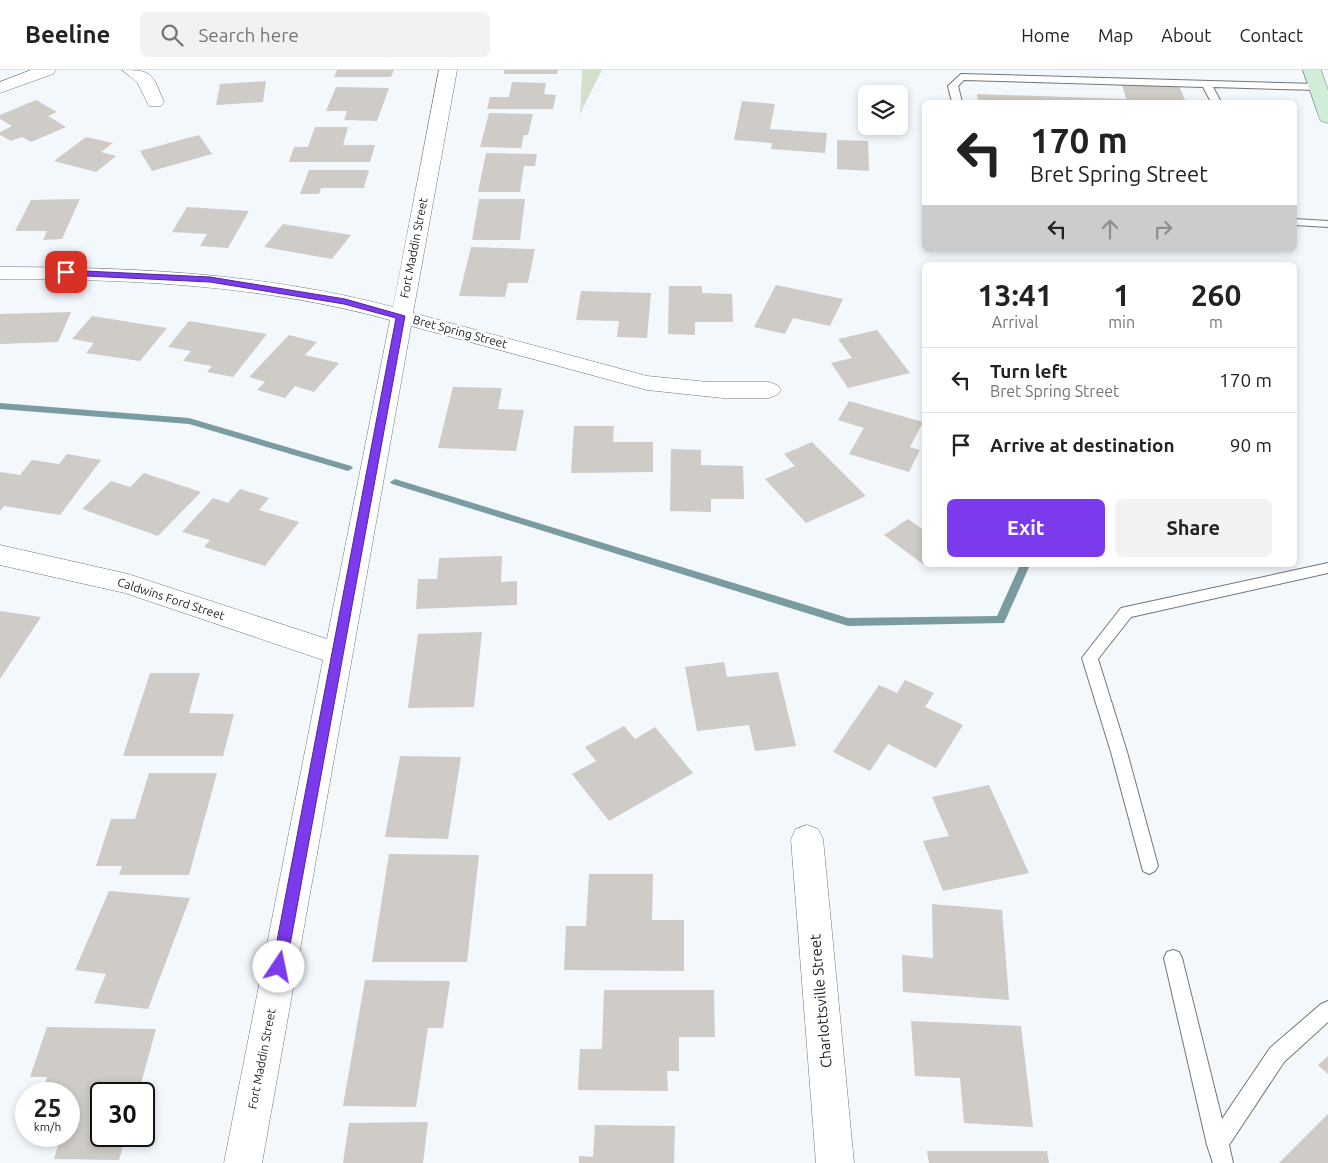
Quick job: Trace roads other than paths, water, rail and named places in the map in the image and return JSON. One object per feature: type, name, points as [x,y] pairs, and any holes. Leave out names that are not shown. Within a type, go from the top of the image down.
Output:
[{"type":"main road","points":[[1315,78],[1328,117]]},
{"type":"street","points":[[0,88],[46,70]]},
{"type":"street","points":[[130,70],[145,79],[155,102]]},
{"type":"street","name":"Fort Maddin Street","points":[[243,1163],[448,70]]},
{"type":"street","name":"Bret Spring Street","points":[[0,273],[105,273],[210,280],[345,302],[647,383],[675,388],[732,391],[769,390]]},
{"type":"street","name":"Caldwins Ford Street","points":[[0,555],[128,584],[338,654]]},
{"type":"street","name":"Charlottsville Street","points":[[807,839],[835,1163]]},
{"type":"lane","points":[[956,100],[953,86],[960,77],[1206,83],[1315,78]]},
{"type":"lane","points":[[1206,83],[1215,100]]},
{"type":"lane","points":[[1297,222],[1328,224]]},
{"type":"lane","points":[[1149,866],[1119,752],[1090,658],[1126,612],[1328,568]]},
{"type":"lane","points":[[1173,958],[1220,1154]]},
{"type":"lane","points":[[1220,1154],[1276,1055],[1328,1010]]},
{"type":"waterway","points":[[0,406],[189,421],[348,468]]},
{"type":"waterway","points":[[395,482],[848,622],[1000,620],[1024,567]]}]
